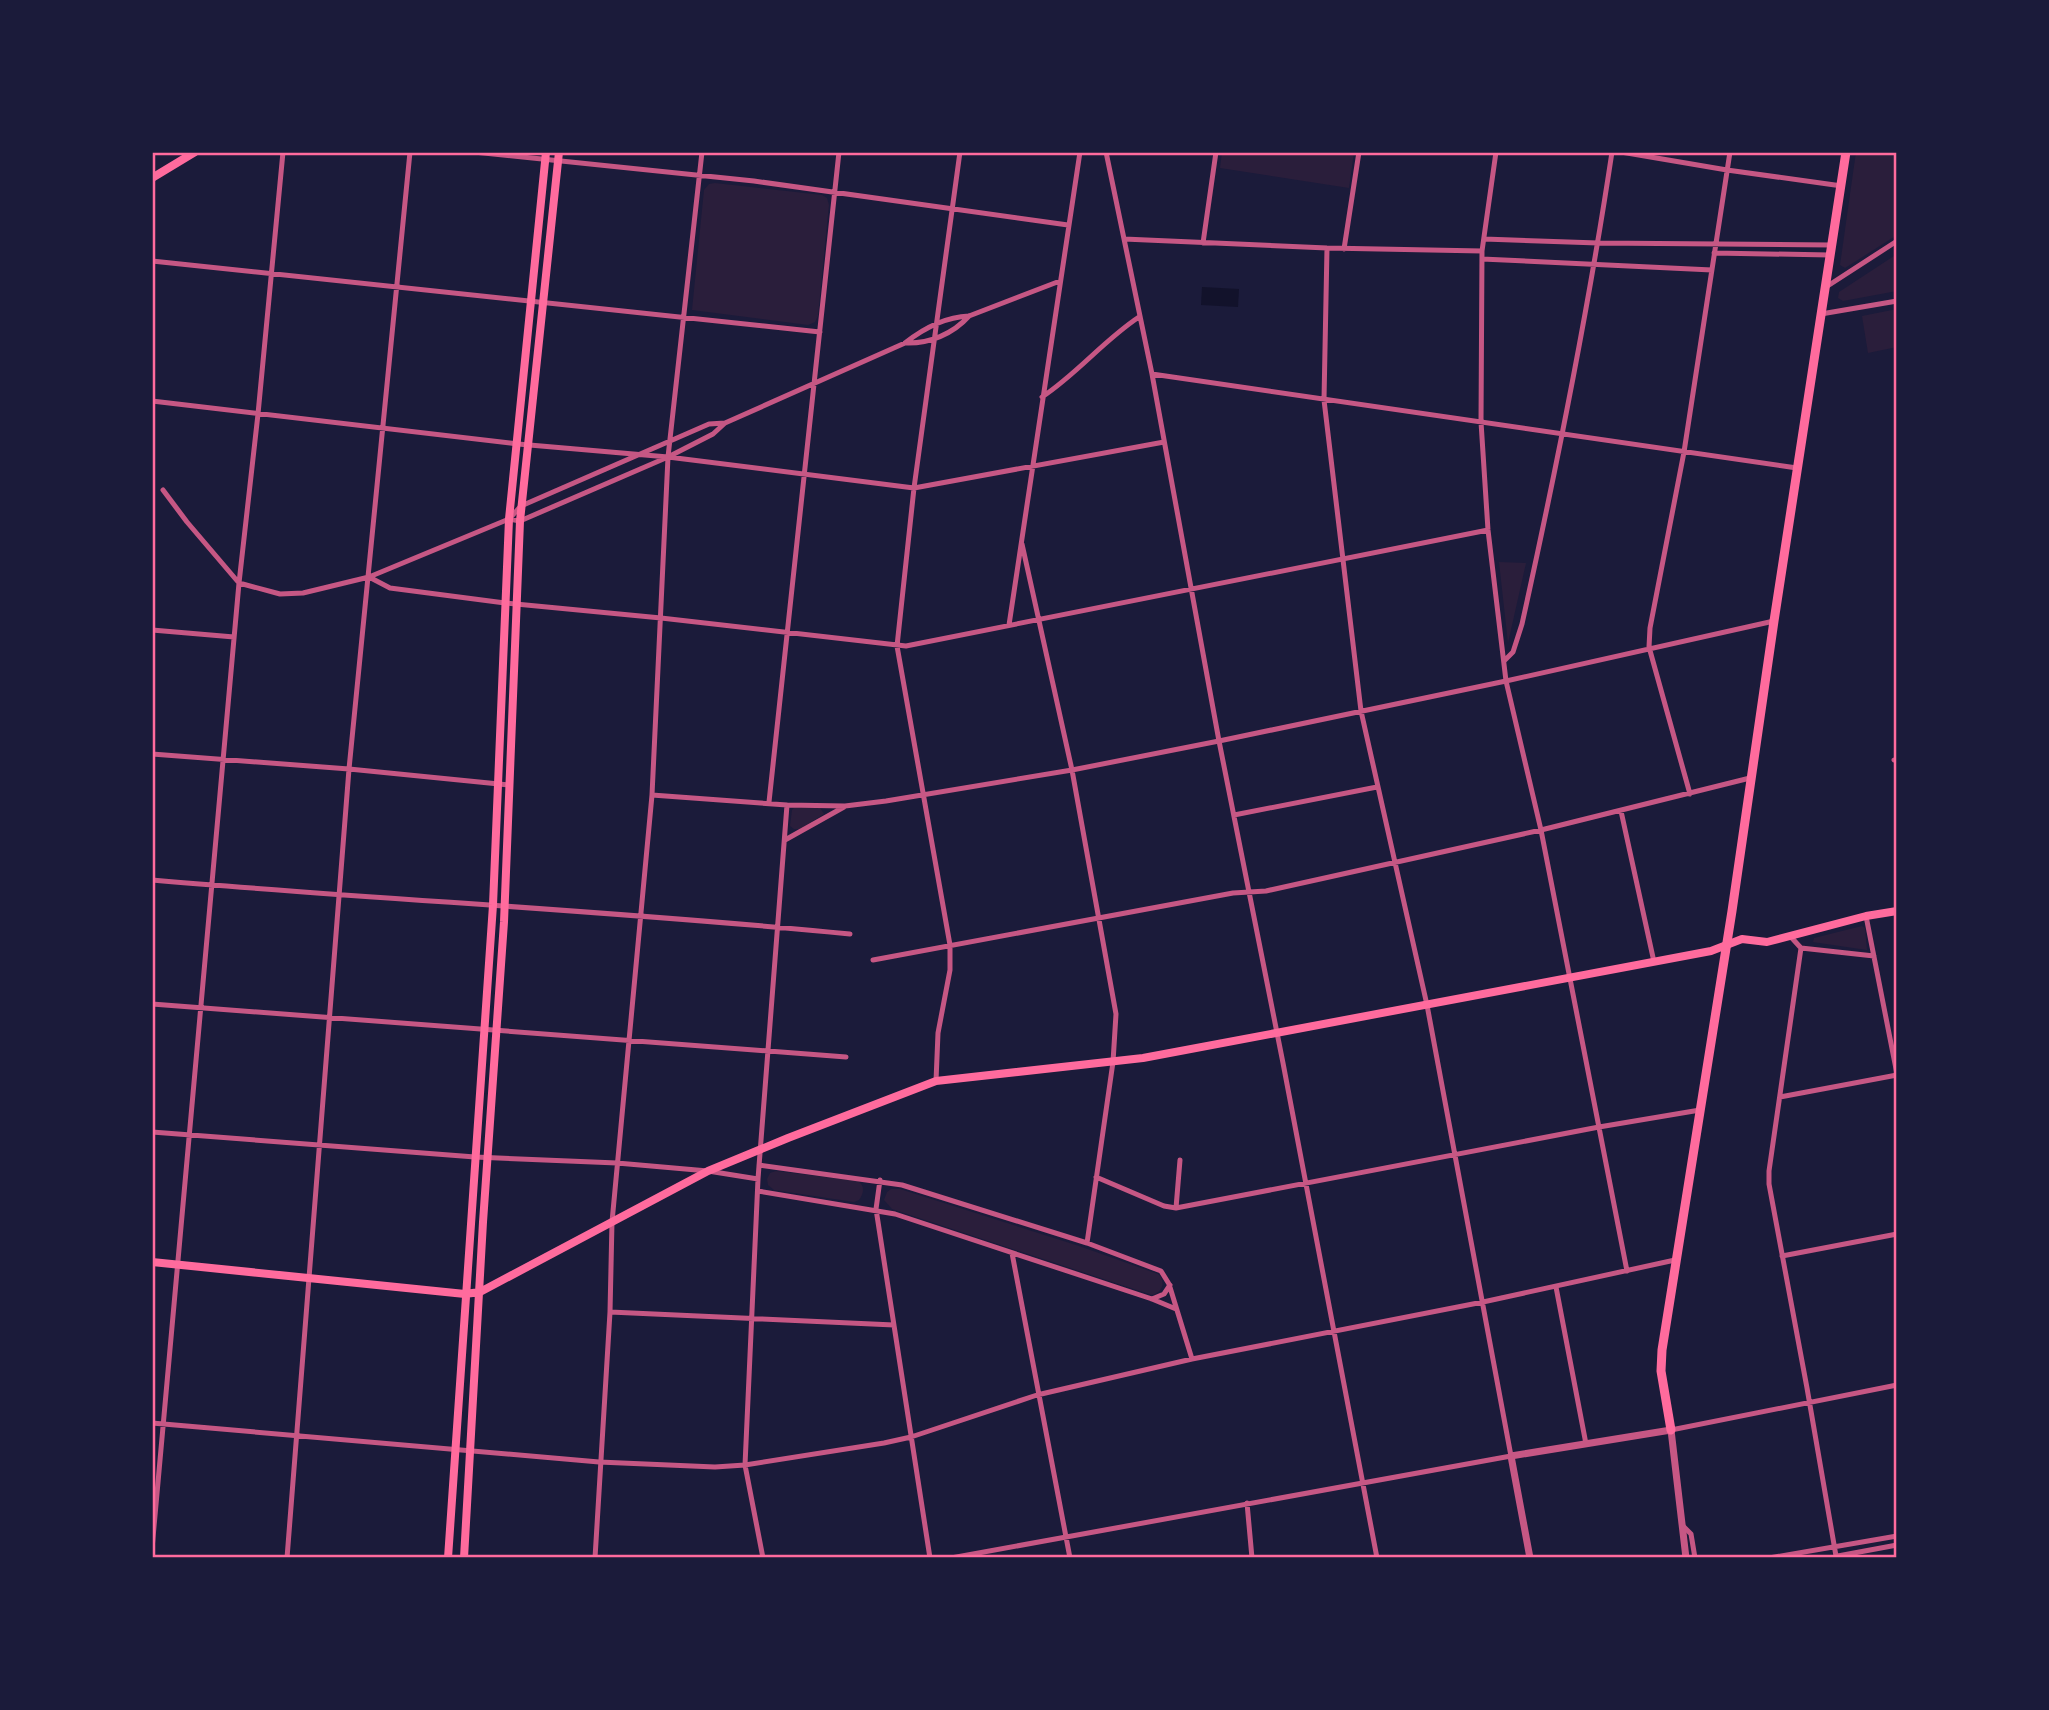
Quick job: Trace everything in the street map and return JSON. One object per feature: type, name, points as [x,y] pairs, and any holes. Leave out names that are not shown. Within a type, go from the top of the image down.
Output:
[{"type":"main road","points":[[152,178],[195,152]]},
{"type":"main road","points":[[1671,1430],[1661,1371],[1675,1260],[1846,152]]},
{"type":"main road","points":[[448,1558],[493,905],[509,519],[546,156]]},
{"type":"main road","points":[[464,1558],[504,906],[521,506],[559,156]]},
{"type":"main road","points":[[152,1262],[465,1294],[480,1292],[708,1171],[936,1081],[1113,1062],[1277,1034],[1654,962],[1725,946],[1742,939],[1767,942],[1866,916],[1897,912]]},
{"type":"street","points":[[152,1549],[239,583],[283,152]]},
{"type":"street","points":[[287,1558],[349,769],[410,152]]},
{"type":"street","points":[[474,152],[559,156],[835,191],[1068,225]]},
{"type":"street","points":[[595,1558],[610,1312],[612,1222],[652,794],[668,457],[702,152]]},
{"type":"street","points":[[769,802],[839,152]]},
{"type":"street","points":[[936,1081],[938,1033],[950,970],[950,945],[897,646],[914,488],[960,152]]},
{"type":"street","points":[[1009,625],[1080,152]]},
{"type":"street","points":[[1106,152],[1152,374],[1219,741],[1377,1558]]},
{"type":"street","points":[[1203,243],[1216,152]]},
{"type":"street","points":[[1344,249],[1359,152]]},
{"type":"street","points":[[1496,152],[1482,251],[1481,422],[1488,530],[1506,681],[1541,830],[1627,1271]]},
{"type":"street","points":[[1504,661],[1513,652],[1522,624],[1564,435],[1612,152]]},
{"type":"street","points":[[1621,152],[1842,186]]},
{"type":"street","points":[[1690,794],[1649,648],[1650,628],[1684,452],[1730,152]]},
{"type":"street","points":[[1124,239],[1344,249],[1482,251]]},
{"type":"street","points":[[1484,239],[1716,244],[1831,250]]},
{"type":"street","points":[[1825,288],[1897,241]]},
{"type":"street","points":[[1327,248],[1324,400],[1361,711],[1427,1005],[1530,1558]]},
{"type":"street","points":[[1714,253],[1831,250]]},
{"type":"street","points":[[1482,259],[1712,270]]},
{"type":"street","points":[[152,261],[820,332]]},
{"type":"street","points":[[509,519],[520,522],[668,457],[713,434],[725,423],[905,343],[919,332],[938,323],[955,316],[969,316],[1060,281]]},
{"type":"street","points":[[1821,314],[1897,301]]},
{"type":"street","points":[[905,343],[922,344],[959,327],[969,316]]},
{"type":"street","points":[[1042,397],[1059,386],[1125,326],[1139,317]]},
{"type":"street","points":[[1152,374],[1797,468]]},
{"type":"street","points":[[152,401],[517,444],[668,457],[914,488],[1164,442]]},
{"type":"street","points":[[163,490],[239,583],[280,594],[300,594],[369,577],[509,519],[521,506],[709,424],[725,423]]},
{"type":"street","points":[[369,577],[390,587],[505,603],[906,646],[1488,530]]},
{"type":"street","points":[[1022,544],[1072,770],[1116,1014],[1113,1062],[1087,1243]]},
{"type":"street","points":[[652,794],[787,805],[845,806],[923,795],[1072,770],[1219,741],[1774,621]]},
{"type":"street","points":[[152,630],[234,637]]},
{"type":"street","points":[[152,754],[509,785]]},
{"type":"street","points":[[873,960],[1100,917],[1266,891],[1541,830],[1750,778]]},
{"type":"street","points":[[1234,815],[1377,787]]},
{"type":"street","points":[[763,1558],[745,1465],[758,1179],[787,805]]},
{"type":"street","points":[[785,840],[845,806]]},
{"type":"street","points":[[1621,811],[1654,962]]},
{"type":"street","points":[[152,880],[850,934]]},
{"type":"street","points":[[1780,1097],[1897,1074],[1866,916]]},
{"type":"street","points":[[1790,936],[1801,948],[1874,956]]},
{"type":"street","points":[[1801,948],[1769,1184],[1836,1556]]},
{"type":"street","points":[[152,1004],[846,1057]]},
{"type":"street","points":[[1096,1177],[1164,1206],[1176,1208],[1700,1110]]},
{"type":"street","points":[[152,1132],[475,1157],[617,1163],[708,1171],[758,1179]]},
{"type":"street","points":[[1176,1208],[1180,1160]]},
{"type":"street","points":[[759,1165],[902,1185],[1087,1243],[1161,1271],[1170,1285],[1192,1359]]},
{"type":"street","points":[[880,1180],[876,1209],[930,1558]]},
{"type":"street","points":[[758,1191],[876,1209],[1176,1309]]},
{"type":"street","points":[[1782,1256],[1897,1234]]},
{"type":"street","points":[[1012,1253],[1070,1558]]},
{"type":"street","points":[[152,1423],[599,1462],[715,1467],[745,1465],[884,1443],[911,1437],[1037,1395],[1192,1359],[1483,1302],[1675,1260]]},
{"type":"street","points":[[1152,1299],[1164,1294],[1170,1285]]},
{"type":"street","points":[[1556,1287],[1586,1444]]},
{"type":"street","points":[[610,1312],[894,1325]]},
{"type":"street","points":[[951,1558],[1511,1456],[1671,1430],[1897,1384]]},
{"type":"street","points":[[1671,1430],[1686,1558]]},
{"type":"street","points":[[1247,1503],[1252,1558]]},
{"type":"street","points":[[1681,1524],[1691,1534],[1695,1558]]},
{"type":"street","points":[[1769,1558],[1897,1536]]},
{"type":"street","points":[[1827,1558],[1897,1545]]},
{"type":"shaded area","points":[[1222,152],[1354,152],[1349,188],[1220,168]]},
{"type":"shaded area","points":[[1856,152],[1897,152],[1897,235],[1845,268],[1840,265]]},
{"type":"shaded area","points":[[709,184],[822,195],[827,198],[829,205],[818,316],[815,322],[808,325],[692,310],[704,190]]},
{"type":"shaded area","points":[[1897,254],[1897,291],[1843,301],[1838,298],[1839,292]]},
{"type":"shaded area","points":[[1202,287],[1239,289],[1238,307],[1201,305]]},
{"type":"shaded area","points":[[1897,309],[1897,347],[1868,353],[1862,316]]},
{"type":"shaded area","points":[[1499,562],[1526,563],[1508,643]]},
{"type":"shaded area","points":[[794,808],[820,808],[824,814],[800,829],[794,829],[790,826]]},
{"type":"shaded area","points":[[1862,926],[1865,928],[1867,950],[1813,942],[1814,938]]},
{"type":"shaded area","points":[[776,1171],[858,1181],[863,1192],[859,1200],[854,1202],[774,1190],[768,1185],[767,1179],[770,1173]]},
{"type":"shaded area","points":[[891,1189],[900,1189],[1158,1274],[1162,1286],[1152,1295],[892,1209],[884,1200]]}]
